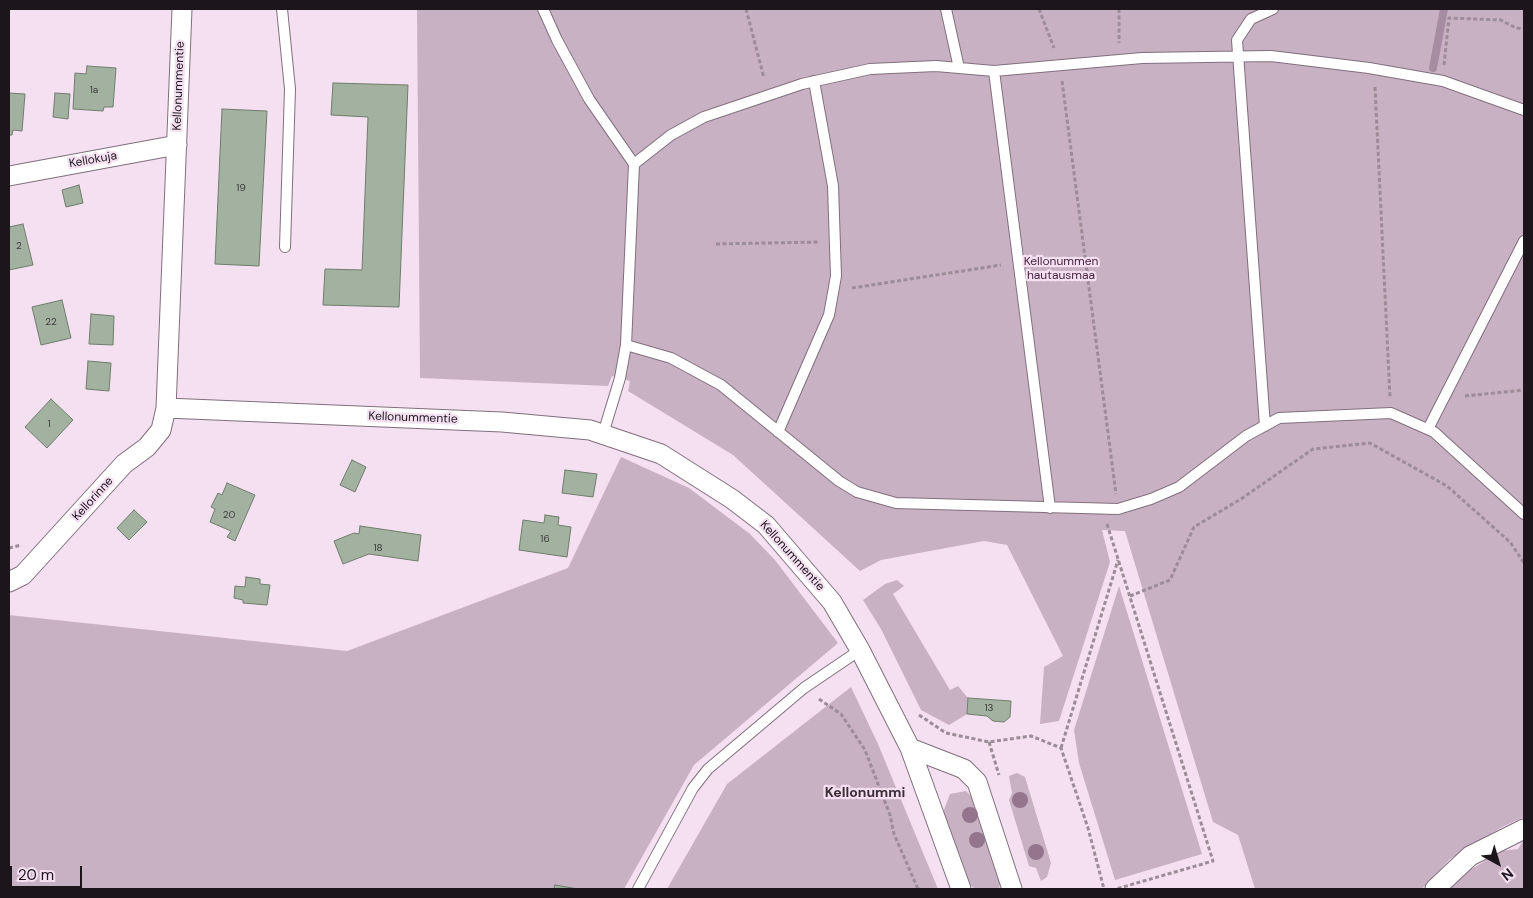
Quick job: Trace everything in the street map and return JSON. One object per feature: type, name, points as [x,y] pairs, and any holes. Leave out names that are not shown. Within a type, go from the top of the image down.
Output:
[{"type":"street","name":"Kellonummentie","points":[[182,9],[166,408],[502,422],[590,430],[661,454],[732,499],[766,525],[832,602],[860,650],[910,748],[960,889]]},
{"type":"street","name":"Kellokuja","points":[[9,176],[177,145]]},
{"type":"street","name":"Kellorinne","points":[[9,582],[23,575],[124,464],[147,447],[161,430],[166,408]]},
{"type":"street","points":[[910,748],[964,768],[977,782],[1012,889]]},
{"type":"street","points":[[1435,889],[1470,856],[1524,829]]},
{"type":"lane","points":[[282,9],[290,89],[285,247]]},
{"type":"lane","points":[[543,9],[557,40],[589,99],[634,164],[626,345],[618,386],[603,434]]},
{"type":"lane","points":[[946,9],[959,68]]},
{"type":"lane","points":[[1265,426],[1237,40],[1251,19],[1273,9]]},
{"type":"lane","points":[[634,164],[671,135],[704,116],[768,94],[814,81],[870,69],[936,66],[994,71],[1120,60],[1271,56],[1374,69],[1443,81],[1524,110]]},
{"type":"lane","points":[[994,71],[1050,508]]},
{"type":"lane","points":[[778,432],[829,314],[836,276],[833,186],[814,81]]},
{"type":"lane","points":[[1428,429],[1524,241]]},
{"type":"lane","points":[[626,345],[671,358],[721,385],[839,481],[857,492],[878,500],[896,503],[1118,509],[1151,499],[1179,487],[1246,436],[1279,418],[1391,413],[1428,429],[1459,453],[1524,514]]},
{"type":"lane","points":[[638,889],[693,788],[708,769],[804,688],[860,650]]},
{"type":"path","points":[[746,9],[768,94]]},
{"type":"path","points":[[1039,9],[1060,66],[1118,509]]},
{"type":"path","points":[[1119,9],[1120,60]]},
{"type":"path","points":[[1443,81],[1449,18],[1502,20],[1516,28],[1524,29]]},
{"type":"path","points":[[1374,69],[1391,413]]},
{"type":"path","points":[[716,244],[836,241]]},
{"type":"path","points":[[834,290],[1019,262]]},
{"type":"path","points":[[1444,398],[1524,390]]},
{"type":"path","points":[[1130,596],[1170,580],[1194,527],[1240,499],[1313,449],[1370,443],[1447,486],[1510,542],[1524,563]]},
{"type":"path","points":[[1103,509],[1213,861],[1116,889]]},
{"type":"path","points":[[1104,889],[1088,828],[1061,748],[1118,559]]},
{"type":"path","points":[[804,688],[840,714],[864,750],[890,814],[894,834],[918,889]]},
{"type":"path","points":[[912,710],[946,733],[989,742],[1031,736],[1061,748]]},
{"type":"green space","name":"Kellonummen hautausmaa","points":[[417,9],[1524,9],[1524,817],[1502,827],[1450,859],[1422,889],[1255,889],[1238,835],[1213,822],[1125,531],[1102,530],[1110,562],[1059,721],[1040,724],[1044,667],[1063,656],[1007,545],[984,541],[881,560],[860,571],[733,455],[628,391],[630,381],[612,376],[608,386],[420,378]]},
{"type":"green space","points":[[621,457],[689,488],[750,534],[775,560],[838,643],[694,765],[624,889],[9,889],[9,615],[347,651],[568,568]]},
{"type":"green space","points":[[897,580],[904,586],[893,594],[950,690],[958,686],[968,698],[967,714],[949,725],[921,710],[881,629],[863,600],[885,584]]},
{"type":"green space","points":[[1119,586],[1202,854],[1115,880],[1079,763],[1074,730]]},
{"type":"green space","points":[[851,687],[878,744],[938,889],[667,889],[727,784]]},
{"type":"green space","points":[[1017,773],[1025,777],[1051,863],[1047,877],[1041,881],[1036,868],[1029,866],[1009,800],[1012,793],[1009,776]]},
{"type":"green space","points":[[966,791],[975,800],[1001,879],[999,889],[975,889],[966,881],[942,815],[950,794]]},
{"type":"green space","points":[[1524,839],[1524,889],[1449,889],[1462,875],[1501,851],[1518,849]]},
{"type":"building","points":[[87,66],[116,68],[113,107],[104,107],[103,111],[73,109],[75,73],[86,74]]},
{"type":"building","points":[[333,83],[408,85],[399,307],[323,305],[325,269],[362,270],[368,117],[331,115]]},
{"type":"building","points":[[9,93],[25,94],[22,131],[13,130],[12,135],[9,135]]},
{"type":"building","points":[[55,93],[70,94],[68,119],[53,117]]},
{"type":"building","points":[[222,109],[267,111],[259,266],[215,264]]},
{"type":"building","points":[[79,185],[83,203],[66,207],[62,190]]},
{"type":"building","points":[[23,224],[33,265],[9,270],[9,227]]},
{"type":"building","points":[[62,300],[71,338],[41,345],[32,307]]},
{"type":"building","points":[[91,314],[114,316],[113,345],[89,344]]},
{"type":"building","points":[[88,361],[111,363],[109,391],[86,389]]},
{"type":"building","points":[[51,399],[73,420],[47,448],[25,427]]},
{"type":"building","points":[[352,460],[366,467],[355,492],[340,485]]},
{"type":"building","points":[[565,470],[597,474],[593,497],[562,493]]},
{"type":"building","points":[[227,483],[255,495],[235,541],[227,537],[231,531],[210,522],[215,509],[211,507],[218,493],[222,495]]},
{"type":"building","points":[[134,510],[147,522],[129,540],[117,528]]},
{"type":"building","points":[[545,515],[559,517],[558,525],[571,527],[567,557],[519,550],[523,520],[544,523]]},
{"type":"building","points":[[360,526],[421,535],[418,561],[369,554],[343,564],[334,541],[354,533],[359,534]]},
{"type":"building","points":[[246,577],[260,579],[260,584],[270,585],[267,605],[243,603],[243,600],[234,598],[235,586],[245,587]]},
{"type":"building","points":[[968,698],[1011,701],[1010,717],[1004,722],[993,721],[987,716],[967,714]]},
{"type":"building","points":[[555,885],[578,889],[554,889]]},
{"type":"waterway","points":[[1433,68],[1444,9]]},
{"type":"district","name":"Kellonummi","points":[[865,793]]}]
